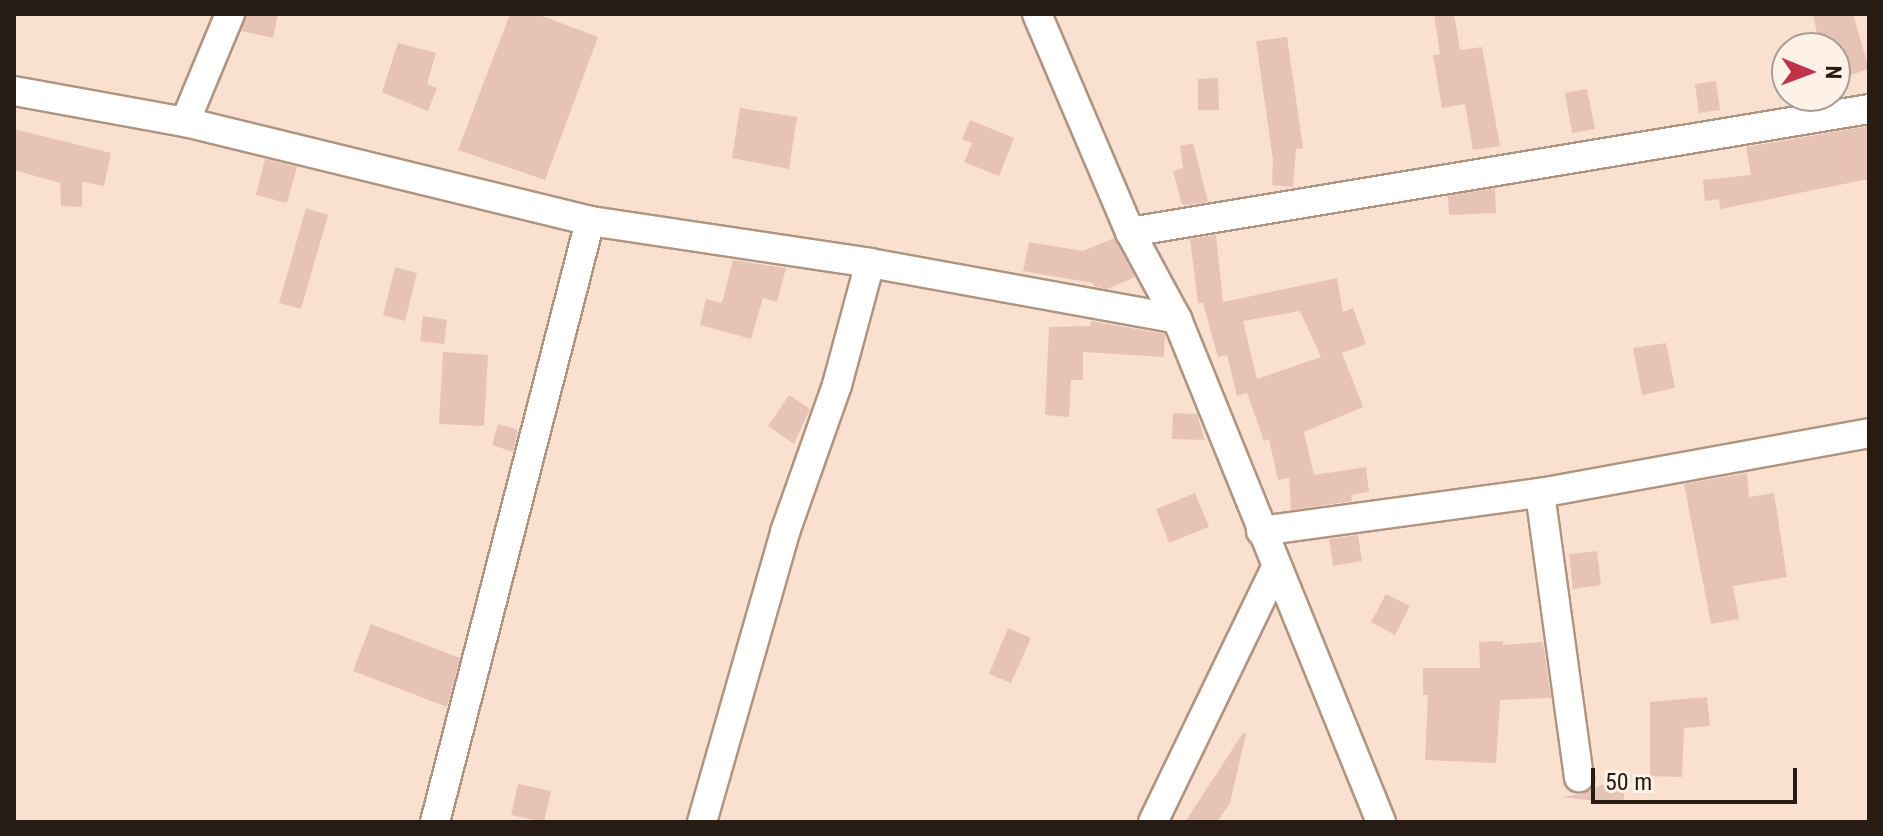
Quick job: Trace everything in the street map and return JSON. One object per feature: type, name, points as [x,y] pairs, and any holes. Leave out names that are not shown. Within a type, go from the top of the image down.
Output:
[{"type":"street","points":[[185,122],[230,14]]},
{"type":"street","points":[[1037,14],[1130,232],[1177,319],[1381,822]]},
{"type":"street","points":[[14,91],[185,122],[590,221],[870,263],[1177,319]]},
{"type":"street","points":[[1130,232],[1869,109]]},
{"type":"street","points":[[435,822],[590,221]]},
{"type":"street","points":[[702,822],[785,532],[837,385],[870,263]]},
{"type":"street","points":[[1261,531],[1540,493],[1869,433]]},
{"type":"street","points":[[1540,493],[1579,777]]},
{"type":"street","points":[[1153,822],[1276,567]]},
{"type":"building","points":[[247,14],[278,14],[273,38],[241,31]]},
{"type":"building","points":[[510,14],[537,14],[598,37],[545,180],[458,150]]},
{"type":"building","points":[[1434,14],[1454,14],[1460,50],[1482,47],[1500,146],[1473,150],[1465,104],[1442,108],[1433,55],[1440,54]]},
{"type":"building","points":[[1813,14],[1853,14],[1869,69],[1851,75],[1851,32],[1817,32]]},
{"type":"building","points":[[1287,37],[1303,148],[1296,149],[1293,187],[1272,185],[1273,160],[1256,41]]},
{"type":"building","points":[[398,43],[436,53],[427,84],[437,88],[428,111],[382,92]]},
{"type":"building","points":[[1218,78],[1219,110],[1198,110],[1198,79]]},
{"type":"building","points":[[1716,81],[1720,110],[1699,113],[1695,84]]},
{"type":"building","points":[[1587,89],[1595,129],[1572,133],[1565,93]]},
{"type":"building","points":[[740,108],[797,117],[789,169],[732,158]]},
{"type":"building","points":[[970,120],[1014,138],[999,176],[964,162],[972,143],[962,139]]},
{"type":"building","points":[[1869,126],[1869,179],[1720,209],[1719,199],[1705,201],[1703,180],[1751,175],[1746,147]]},
{"type":"building","points":[[14,129],[111,153],[104,186],[82,182],[82,207],[61,206],[60,183],[14,170]]},
{"type":"building","points":[[1193,143],[1208,202],[1187,205],[1182,204],[1173,171],[1183,168],[1180,146]]},
{"type":"building","points":[[265,159],[297,167],[287,203],[256,195]]},
{"type":"building","points":[[1495,188],[1496,213],[1449,215],[1448,196]]},
{"type":"building","points":[[306,208],[328,215],[301,309],[279,303]]},
{"type":"building","points":[[1216,235],[1223,302],[1337,278],[1343,312],[1353,308],[1366,344],[1342,353],[1363,407],[1304,432],[1314,475],[1366,467],[1369,492],[1351,495],[1352,501],[1291,510],[1289,478],[1278,480],[1269,439],[1264,441],[1247,393],[1237,396],[1227,355],[1218,357],[1203,303],[1198,303],[1190,239]],"holes":[[[1300,311],[1321,357],[1257,379],[1243,321]]]},
{"type":"building","points":[[1114,238],[1135,277],[1107,289],[1093,286],[1093,283],[1023,271],[1029,242],[1083,251]]},
{"type":"building","points":[[733,260],[786,268],[777,302],[763,298],[751,339],[700,325],[706,299],[722,303]]},
{"type":"building","points":[[395,267],[417,273],[405,321],[383,315]]},
{"type":"building","points":[[423,316],[447,320],[444,344],[420,341]]},
{"type":"building","points":[[1091,321],[1165,334],[1164,357],[1083,352],[1083,380],[1071,380],[1069,417],[1045,415],[1049,327],[1090,326]]},
{"type":"building","points":[[1666,343],[1675,388],[1642,395],[1633,348]]},
{"type":"building","points":[[443,352],[488,355],[484,426],[439,424]]},
{"type":"building","points":[[789,395],[810,409],[794,444],[768,426]]},
{"type":"building","points":[[1173,413],[1197,414],[1205,440],[1172,439]]},
{"type":"building","points":[[498,424],[518,430],[513,452],[492,445]]},
{"type":"building","points":[[1747,473],[1749,497],[1774,493],[1787,577],[1733,586],[1739,619],[1711,624],[1684,484]]},
{"type":"building","points":[[1195,493],[1209,527],[1169,543],[1156,509]]},
{"type":"building","points":[[1358,535],[1362,561],[1333,566],[1329,539]]},
{"type":"building","points":[[1597,551],[1601,585],[1573,589],[1569,554]]},
{"type":"building","points":[[1386,594],[1410,606],[1395,635],[1371,622]]},
{"type":"building","points":[[371,624],[460,658],[447,707],[353,671]]},
{"type":"building","points":[[1008,628],[1031,638],[1011,683],[989,674]]},
{"type":"building","points":[[1503,641],[1503,645],[1543,642],[1551,698],[1500,700],[1496,763],[1425,760],[1428,695],[1423,695],[1423,668],[1480,668],[1479,642]]},
{"type":"building","points":[[1707,697],[1710,726],[1684,728],[1682,777],[1650,776],[1650,702]]},
{"type":"building","points":[[1243,733],[1246,734],[1230,803],[1217,822],[1185,822]]},
{"type":"building","points":[[1627,773],[1623,804],[1562,797],[1582,794]]},
{"type":"building","points":[[518,784],[551,791],[544,822],[511,815]]}]
